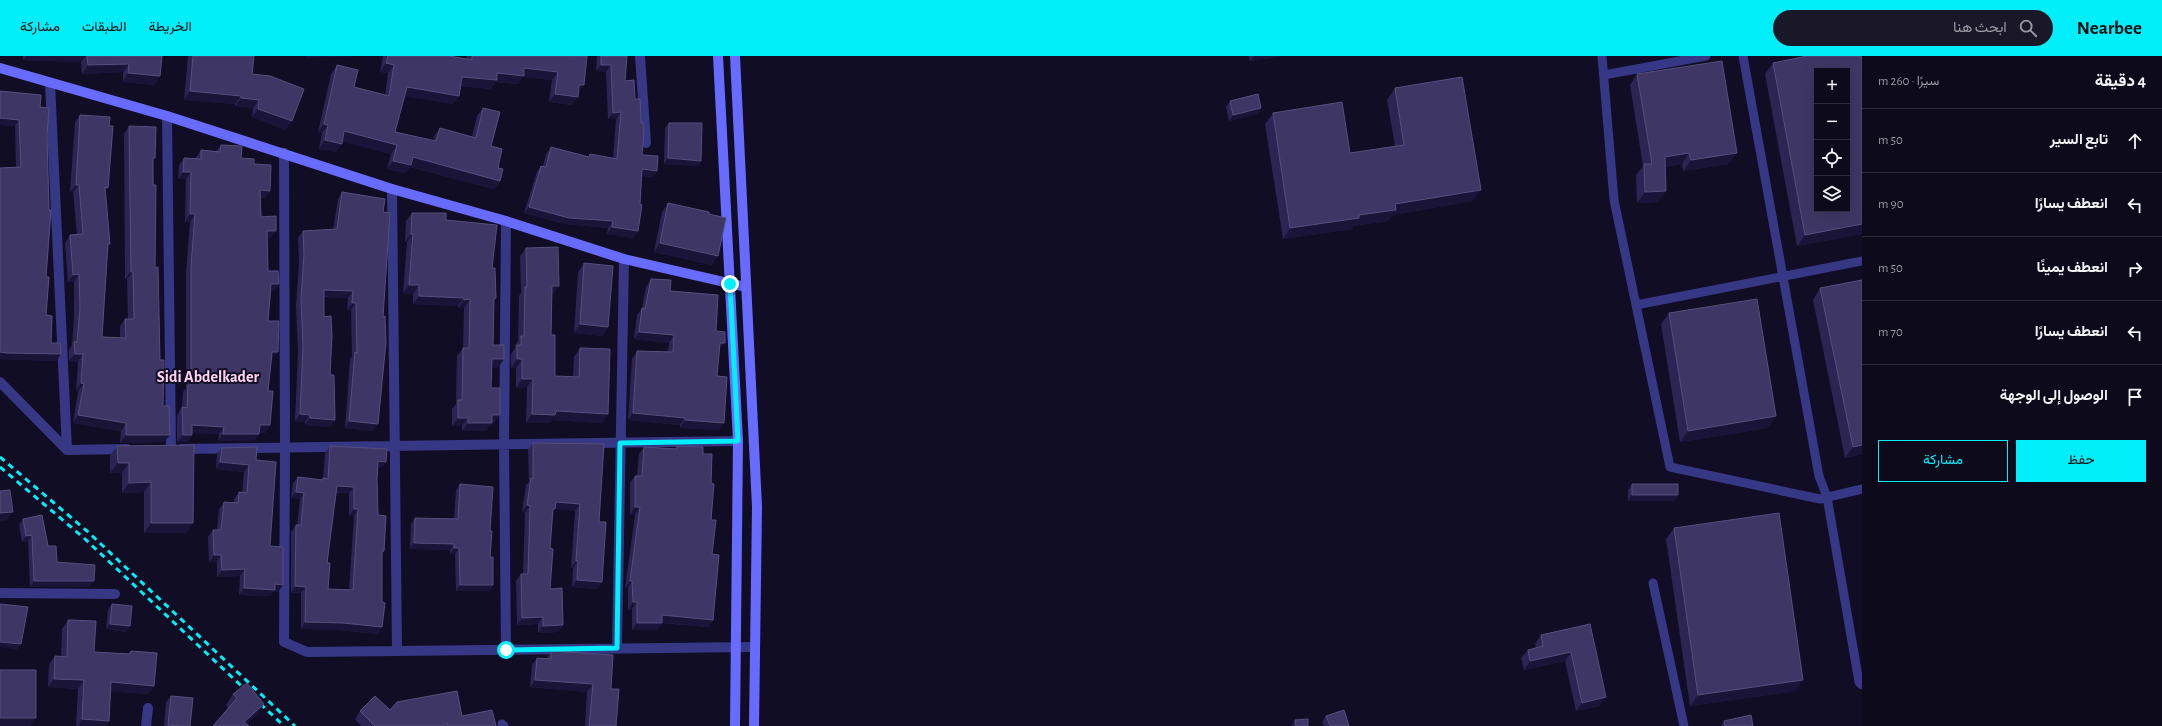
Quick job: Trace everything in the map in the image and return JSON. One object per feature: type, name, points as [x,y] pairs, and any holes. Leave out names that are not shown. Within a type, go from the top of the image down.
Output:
[{"type":"main road","points":[[718,56],[738,441],[735,726]]},
{"type":"main road","points":[[736,56],[757,507],[754,726]]},
{"type":"main road","points":[[0,68],[167,116],[392,189],[506,221],[624,259],[746,287]]},
{"type":"street","points":[[640,56],[646,142]]},
{"type":"street","points":[[50,82],[67,450]]},
{"type":"street","points":[[167,116],[167,449],[738,441]]},
{"type":"street","points":[[284,153],[284,642],[307,652],[755,647]]},
{"type":"street","points":[[392,189],[396,446],[397,651]]},
{"type":"street","points":[[506,221],[504,444],[506,650]]},
{"type":"street","points":[[617,648],[624,259]]},
{"type":"street","points":[[0,382],[67,450],[141,449]]},
{"type":"street","points":[[0,593],[115,594]]},
{"type":"street","points":[[146,726],[148,708]]},
{"type":"lane","points":[[1602,56],[1614,200],[1670,467],[1820,499],[1862,489]]},
{"type":"lane","points":[[1604,75],[1706,56]]},
{"type":"lane","points":[[1743,56],[1819,476],[1827,497],[1859,682],[1862,685]]},
{"type":"lane","points":[[1636,305],[1862,261]]},
{"type":"lane","points":[[1653,583],[1684,726]]},
{"type":"building","points":[[87,56],[162,56],[160,76],[128,73],[129,64],[88,65]]},
{"type":"building","points":[[193,56],[254,56],[252,74],[270,76],[304,89],[292,121],[258,109],[259,100],[241,98],[241,96],[190,91]]},
{"type":"building","points":[[388,56],[450,56],[472,60],[472,56],[587,56],[584,85],[579,85],[578,97],[555,94],[558,72],[524,68],[524,76],[497,73],[497,80],[462,77],[459,96],[407,87],[395,132],[436,141],[440,128],[476,138],[483,108],[500,112],[491,146],[502,149],[498,168],[503,169],[500,181],[413,157],[411,165],[393,161],[397,145],[344,131],[342,144],[325,140],[328,125],[324,124],[337,65],[358,70],[354,87],[389,96],[394,65],[386,63]]},
{"type":"building","points":[[601,56],[627,56],[625,81],[634,80],[635,99],[640,99],[641,123],[643,123],[644,133],[642,155],[658,156],[657,171],[642,169],[640,204],[642,205],[638,231],[612,227],[613,221],[569,218],[529,207],[541,166],[546,167],[551,147],[589,157],[590,154],[617,159],[621,112],[613,113],[611,65],[601,65]]},
{"type":"building","points":[[1807,56],[1861,56],[1862,224],[1805,235],[1773,63]]},
{"type":"building","points":[[1722,61],[1737,153],[1691,160],[1689,153],[1665,157],[1666,191],[1645,192],[1644,164],[1652,164],[1637,74]]},
{"type":"building","points":[[1462,77],[1481,190],[1395,204],[1396,210],[1359,215],[1359,218],[1290,228],[1273,113],[1342,102],[1350,153],[1404,145],[1395,88]]},
{"type":"building","points":[[0,91],[41,95],[40,107],[49,108],[47,135],[49,210],[51,210],[46,277],[49,277],[46,315],[52,316],[51,343],[60,343],[61,354],[0,352],[0,168],[21,167],[19,120],[0,118]]},
{"type":"building","points":[[1258,94],[1261,108],[1233,115],[1230,101]]},
{"type":"building","points":[[80,115],[110,117],[109,126],[113,126],[108,188],[105,187],[110,244],[108,244],[102,337],[126,338],[125,319],[134,319],[133,272],[131,272],[129,126],[156,127],[155,158],[153,158],[153,185],[156,185],[155,268],[158,267],[160,360],[164,360],[163,406],[169,406],[170,435],[126,435],[126,423],[78,415],[84,384],[81,383],[83,354],[75,354],[74,342],[77,342],[80,309],[79,274],[73,275],[70,235],[83,234],[79,185],[76,185]]},
{"type":"building","points":[[669,123],[702,123],[701,161],[668,158]]},
{"type":"building","points":[[221,145],[242,146],[241,158],[254,159],[254,164],[271,165],[270,191],[260,190],[261,217],[276,216],[276,231],[267,231],[268,271],[278,271],[279,284],[271,284],[268,321],[279,321],[278,352],[272,352],[268,391],[273,391],[270,425],[260,425],[259,434],[223,434],[224,427],[192,425],[192,435],[183,435],[182,407],[187,408],[188,385],[191,385],[191,266],[195,214],[190,214],[191,172],[183,172],[184,158],[201,159],[201,150],[220,152]]},
{"type":"building","points":[[342,192],[385,199],[383,212],[390,213],[383,317],[385,316],[386,342],[378,424],[349,421],[355,352],[357,353],[356,303],[352,303],[353,291],[324,290],[324,317],[331,316],[332,336],[330,375],[334,375],[335,420],[310,418],[310,415],[300,414],[303,346],[301,299],[304,254],[303,231],[337,229]]},
{"type":"building","points":[[668,203],[709,212],[709,214],[726,218],[718,256],[660,243]]},
{"type":"building","points":[[412,213],[446,213],[446,220],[497,225],[492,268],[495,268],[496,298],[494,299],[493,345],[504,345],[504,359],[492,359],[491,388],[500,388],[500,415],[492,415],[492,423],[468,423],[468,418],[458,418],[458,400],[462,400],[463,348],[469,348],[470,299],[464,300],[464,298],[419,296],[419,285],[409,285],[413,234],[411,234]]},
{"type":"building","points":[[558,247],[559,286],[552,286],[551,335],[555,335],[555,376],[579,377],[580,348],[610,349],[608,414],[556,411],[555,415],[532,414],[533,379],[522,379],[522,359],[517,359],[517,345],[521,345],[521,336],[524,336],[525,287],[527,287],[526,248]]},
{"type":"building","points":[[584,263],[613,266],[608,327],[580,324]]},
{"type":"building","points":[[651,279],[671,280],[670,291],[718,295],[716,331],[725,332],[725,343],[720,343],[717,376],[727,377],[724,423],[685,420],[685,418],[633,413],[637,351],[673,352],[674,335],[639,332],[642,308],[645,309]]},
{"type":"building","points":[[1862,280],[1862,445],[1853,447],[1820,288]]},
{"type":"building","points":[[1757,299],[1776,416],[1688,431],[1669,313]]},
{"type":"building","points":[[533,443],[604,444],[599,522],[606,522],[602,582],[577,580],[578,561],[576,561],[580,504],[556,502],[555,509],[553,509],[550,548],[553,549],[550,589],[562,588],[563,625],[543,626],[543,617],[522,618],[521,574],[528,574],[530,506],[527,505],[531,478],[533,479]]},
{"type":"building","points":[[194,445],[193,523],[151,523],[151,482],[129,483],[129,463],[118,463],[117,446]]},
{"type":"building","points":[[330,446],[387,449],[386,462],[378,461],[377,479],[378,515],[386,516],[384,551],[382,551],[382,602],[385,603],[382,627],[343,623],[305,622],[306,587],[295,586],[296,525],[301,525],[304,493],[296,492],[298,477],[323,480],[323,478],[328,479]],"holes":[[[337,486],[354,487],[354,509],[358,509],[353,590],[328,589],[330,563],[327,563]]]},
{"type":"building","points":[[677,446],[703,447],[703,454],[712,454],[711,483],[714,484],[711,520],[716,520],[712,554],[719,555],[713,620],[662,615],[662,623],[637,623],[637,602],[633,602],[632,581],[630,581],[640,507],[635,507],[635,476],[642,476],[644,447],[677,449]]},
{"type":"building","points":[[257,447],[256,460],[276,462],[270,546],[283,547],[283,585],[275,584],[275,590],[244,588],[245,569],[222,570],[221,555],[214,555],[213,530],[221,530],[224,502],[238,503],[239,492],[247,493],[249,465],[220,462],[222,448]]},
{"type":"building","points":[[460,484],[493,487],[490,557],[493,557],[493,585],[460,585],[459,548],[454,548],[454,544],[414,543],[415,518],[458,519]]},
{"type":"building","points":[[1632,484],[1678,484],[1678,495],[1632,495]]},
{"type":"building","points":[[10,490],[13,512],[0,513],[0,491]]},
{"type":"building","points":[[1779,513],[1803,680],[1698,695],[1674,528]]},
{"type":"building","points":[[42,515],[48,546],[56,546],[57,562],[95,565],[94,581],[34,581],[32,535],[26,536],[23,519]]},
{"type":"building","points":[[0,604],[28,607],[21,644],[0,642]]},
{"type":"building","points":[[112,604],[132,606],[130,626],[110,624]]},
{"type":"building","points":[[68,620],[96,621],[94,652],[130,654],[131,651],[157,653],[154,686],[111,682],[109,721],[82,719],[84,680],[54,679],[55,656],[67,657]]},
{"type":"building","points":[[1590,624],[1606,697],[1582,703],[1571,652],[1530,661],[1528,650],[1543,646],[1541,635]]},
{"type":"building","points":[[551,651],[613,655],[611,689],[619,689],[616,726],[589,726],[593,684],[535,680],[537,658],[551,659]]},
{"type":"building","points":[[0,670],[36,670],[36,718],[0,718]]},
{"type":"building","points":[[247,683],[264,704],[244,722],[249,726],[213,726],[237,698],[233,694]]},
{"type":"building","points":[[457,691],[462,716],[492,710],[496,726],[447,726],[447,723],[443,726],[375,726],[360,711],[375,696],[390,710],[397,702]]},
{"type":"building","points":[[171,696],[193,698],[190,726],[168,725]]},
{"type":"building","points":[[1344,710],[1349,726],[1330,726],[1326,716]]},
{"type":"building","points":[[1751,715],[1753,726],[1725,726],[1724,721]]},
{"type":"building","points":[[1308,719],[1308,726],[1296,726],[1295,720]]},
{"type":"railway","points":[[0,457],[87,531],[295,726]]},
{"type":"railway","points":[[0,467],[84,538],[284,726]]},
{"type":"district","name":"Sidi Abdelkader","points":[[208,377]]},
{"type":"route","points":[[506,650],[617,648],[620,443],[738,441],[730,284]]}]
